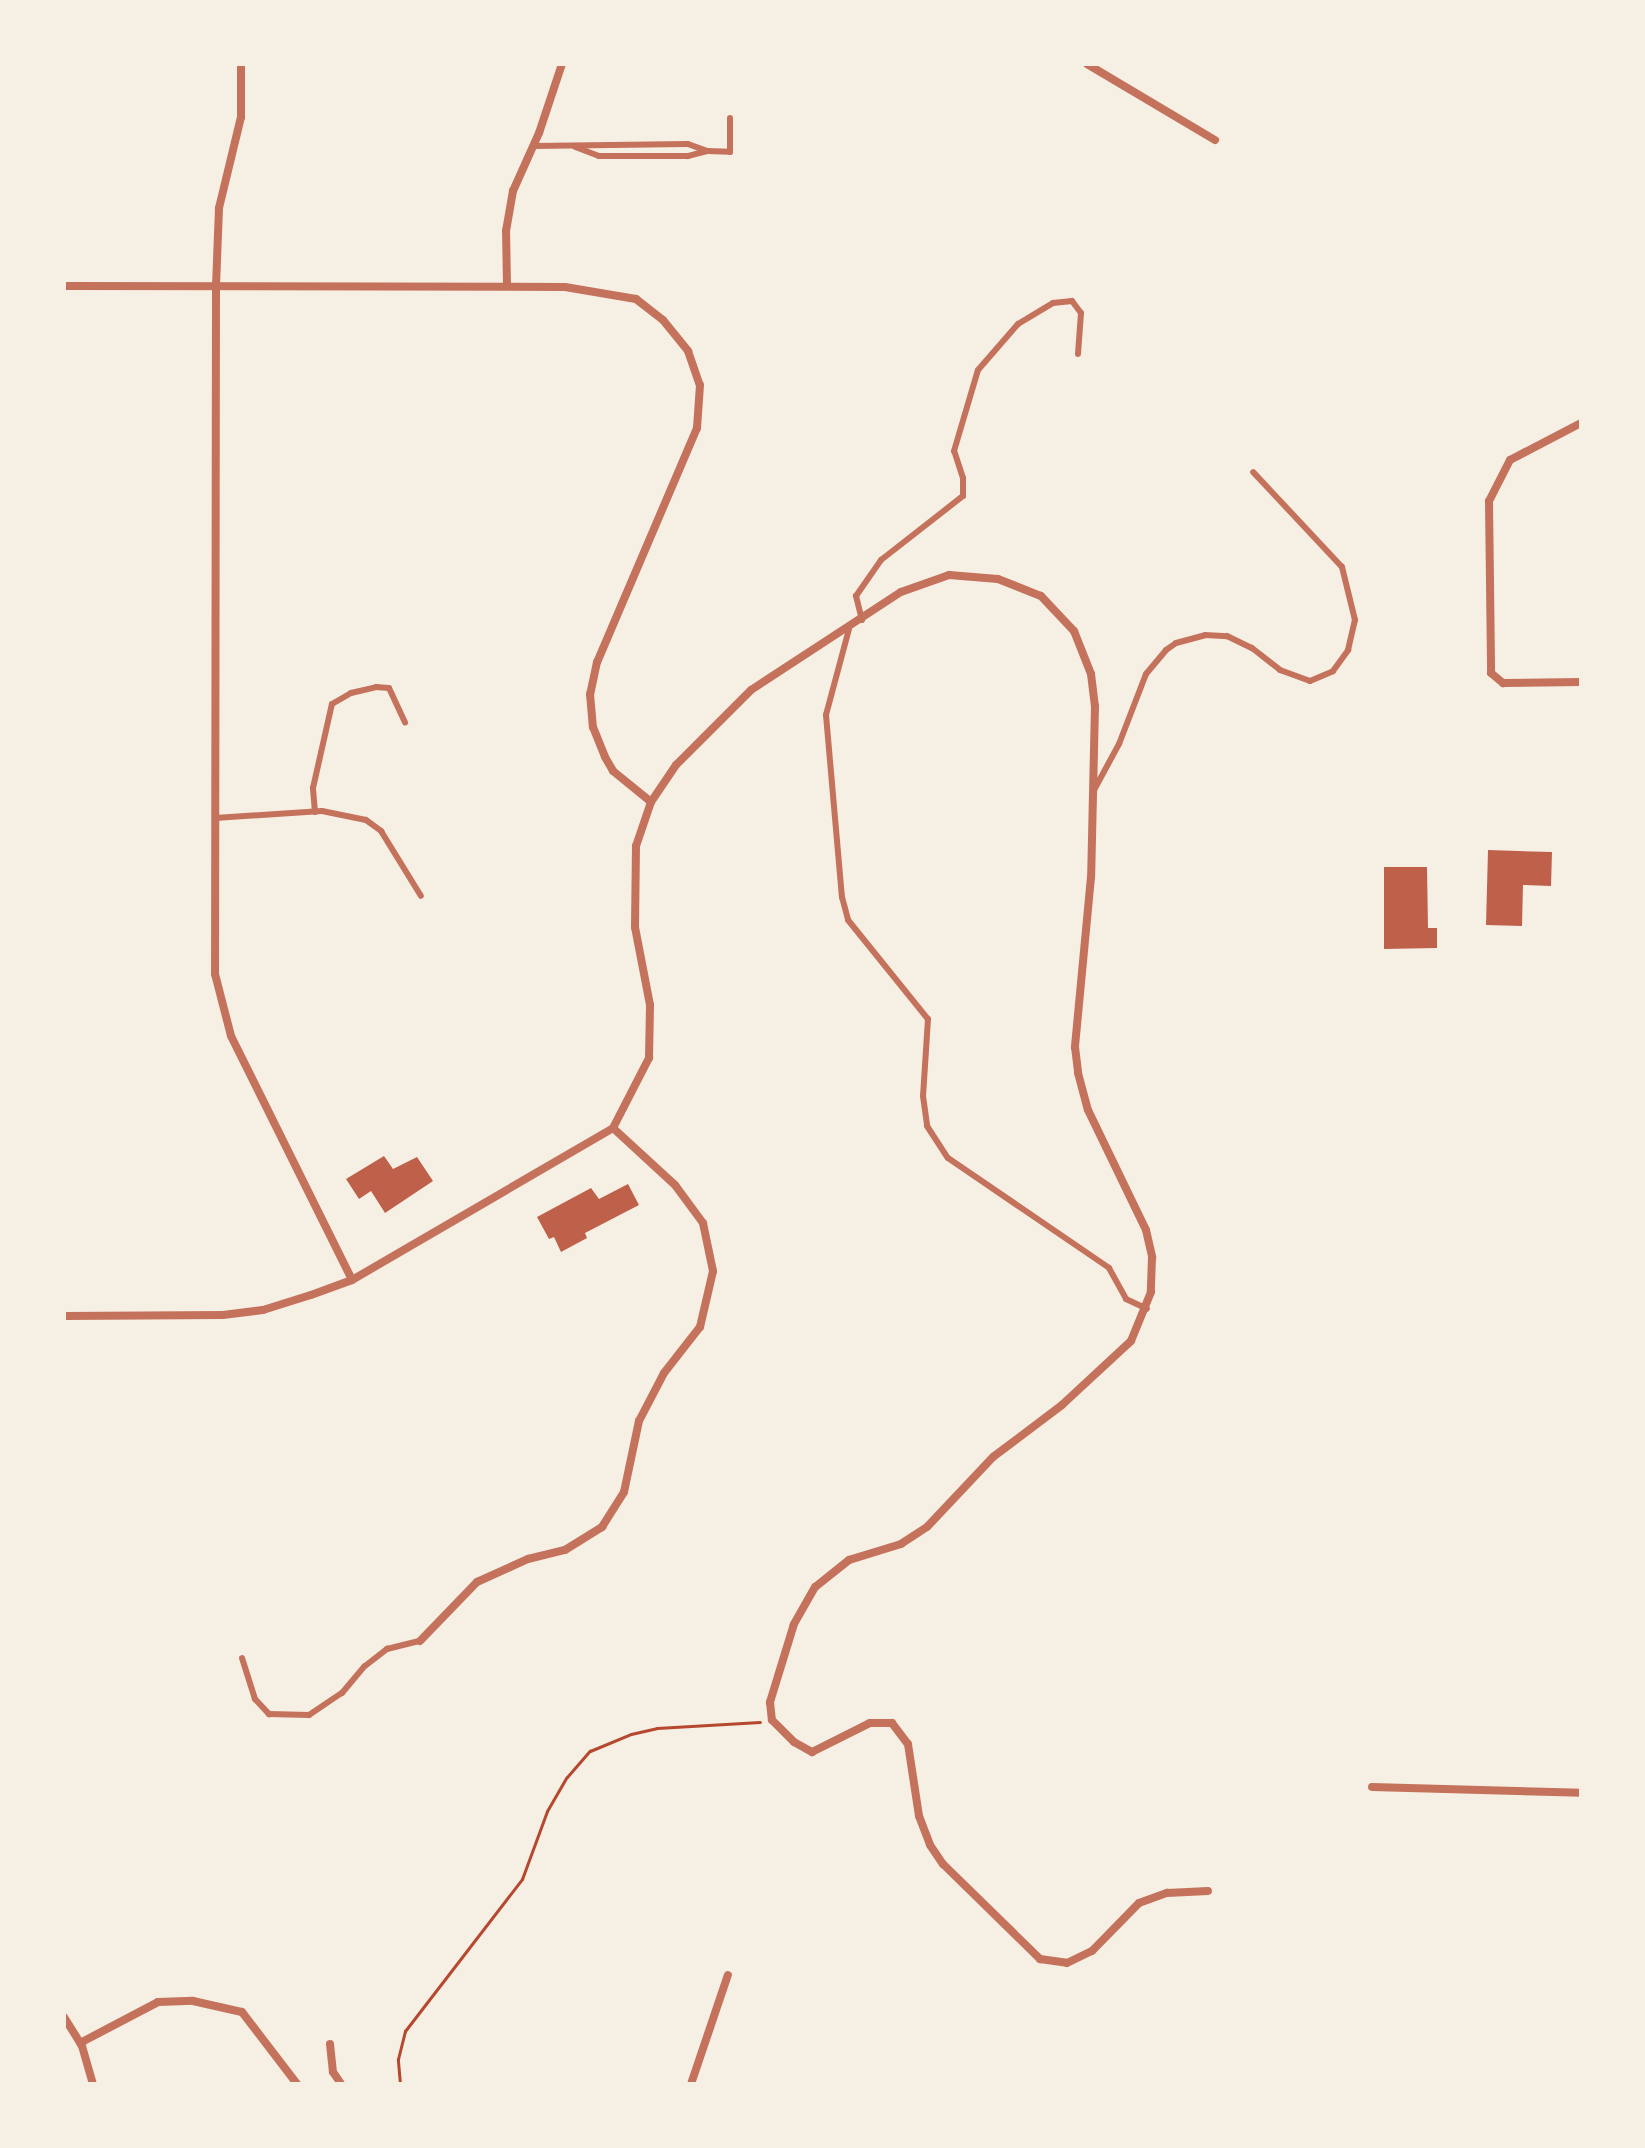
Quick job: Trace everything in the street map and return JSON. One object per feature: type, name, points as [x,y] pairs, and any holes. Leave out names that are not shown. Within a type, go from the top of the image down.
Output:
[{"type":"street","points":[[241,64],[241,117],[219,208],[216,286],[215,974],[231,1036],[352,1280]]},
{"type":"street","points":[[507,286],[506,231],[513,191],[533,146],[562,64]]},
{"type":"street","points":[[1087,64],[1215,140]]},
{"type":"street","points":[[64,286],[565,287],[636,299],[663,320],[688,351],[700,385],[697,428],[597,662],[590,694],[593,727],[605,757],[613,771],[651,802]]},
{"type":"street","points":[[1581,423],[1510,460],[1497,480],[1489,501],[1489,650],[1491,673],[1503,683],[1581,682]]},
{"type":"street","points":[[64,1316],[223,1315],[263,1310],[352,1280],[613,1128],[649,1058],[650,1005],[635,927],[636,846],[651,802],[676,765],[751,690],[849,629],[901,592],[949,575],[998,579],[1041,596],[1074,631],[1091,674],[1095,706],[1091,877],[1075,1047],[1088,1110],[1149,1240],[1153,1274],[1147,1309],[1131,1341],[1062,1405],[993,1457],[927,1527],[901,1544],[849,1560],[815,1587],[794,1624],[776,1672],[770,1702],[772,1720],[794,1742],[812,1752],[870,1723],[892,1723],[908,1744],[919,1816],[930,1845],[943,1864],[1040,1959],[1067,1963],[1092,1951],[1139,1903],[1167,1893],[1208,1891]]},
{"type":"street","points":[[420,1641],[477,1582],[528,1559],[565,1550],[602,1527],[624,1492],[639,1421],[664,1373],[700,1327],[713,1271],[703,1223],[675,1185],[613,1128]]},
{"type":"street","points":[[1372,1787],[1581,1793]]},
{"type":"street","points":[[691,2084],[728,1975]]},
{"type":"street","points":[[80,2043],[158,2002],[193,2001],[242,2012],[297,2084]]},
{"type":"street","points":[[64,2017],[80,2043],[93,2084]]},
{"type":"street","points":[[330,2044],[333,2072],[341,2084]]},
{"type":"lane","points":[[575,147],[599,156],[688,156],[707,151],[730,152],[730,118]]},
{"type":"lane","points":[[533,146],[688,144],[707,151]]},
{"type":"lane","points":[[862,620],[856,596],[881,560],[963,496],[963,478],[954,451],[978,370],[1018,324],[1053,303],[1072,301],[1081,313],[1078,354]]},
{"type":"lane","points":[[1093,792],[1119,744],[1146,674],[1176,643],[1205,635],[1227,636],[1252,648],[1280,670],[1310,681],[1333,671],[1348,650],[1355,620],[1342,567],[1253,472]]},
{"type":"lane","points":[[849,629],[826,715],[842,897],[848,920],[928,1019],[923,1096],[927,1126],[948,1158],[1109,1268],[1126,1299],[1147,1309]]},
{"type":"lane","points":[[315,812],[313,788],[332,704],[351,693],[376,687],[389,688],[405,722]]},
{"type":"lane","points":[[215,818],[315,812],[366,820],[381,831],[421,896]]},
{"type":"lane","points":[[242,1658],[255,1699],[269,1714],[309,1715],[342,1693],[365,1666],[387,1649],[420,1641]]},
{"type":"path","points":[[400,2084],[398,2059],[405,2031],[522,1879],[547,1811],[567,1777],[590,1751],[631,1734],[657,1728],[719,1727],[772,1720]]},
{"type":"building","points":[[1488,850],[1552,852],[1551,886],[1523,885],[1522,926],[1486,925]]},
{"type":"building","points":[[1384,867],[1427,867],[1428,928],[1437,928],[1437,948],[1384,949]]},
{"type":"building","points":[[384,1156],[393,1169],[417,1157],[433,1181],[385,1213],[371,1191],[359,1199],[346,1179]]},
{"type":"building","points":[[628,1184],[639,1205],[585,1233],[587,1238],[561,1252],[554,1237],[549,1239],[537,1217],[591,1188],[599,1199]]}]
